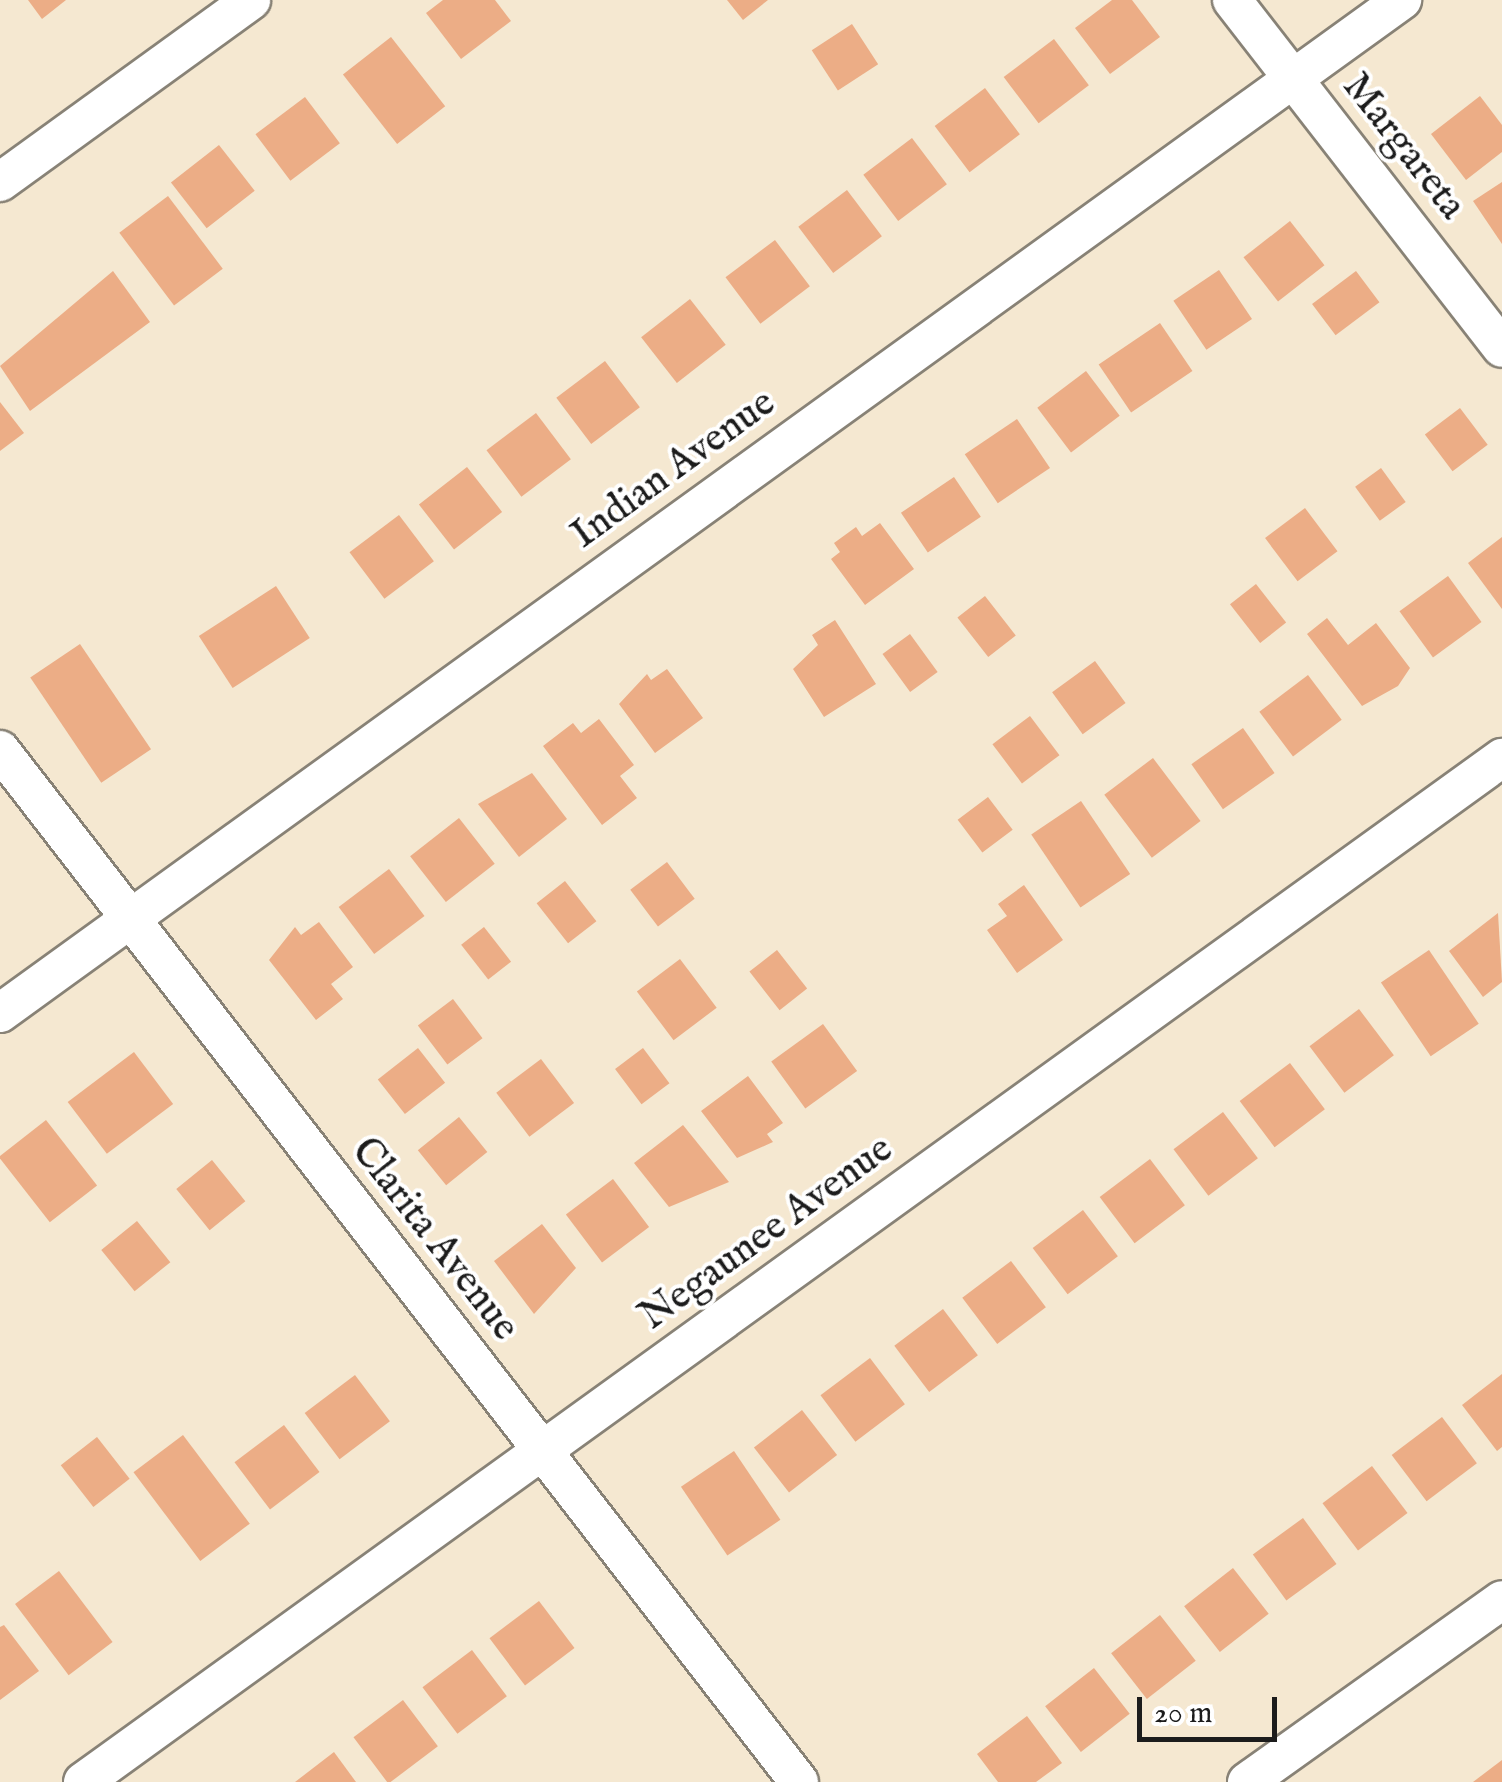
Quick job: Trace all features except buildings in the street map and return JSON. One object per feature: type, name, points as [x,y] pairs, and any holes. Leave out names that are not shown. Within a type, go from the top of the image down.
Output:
[{"type":"street","points":[[0,182],[252,0]]},
{"type":"street","name":"Margareta","points":[[1232,0],[1502,348]]},
{"type":"street","name":"Indian Avenue","points":[[0,1013],[1402,0]]},
{"type":"street","name":"Clarita Avenue","points":[[0,750],[540,1452],[800,1782]]},
{"type":"street","name":"Negaunee Avenue","points":[[83,1782],[1502,758]]},
{"type":"street","points":[[1247,1782],[1502,1600]]}]
